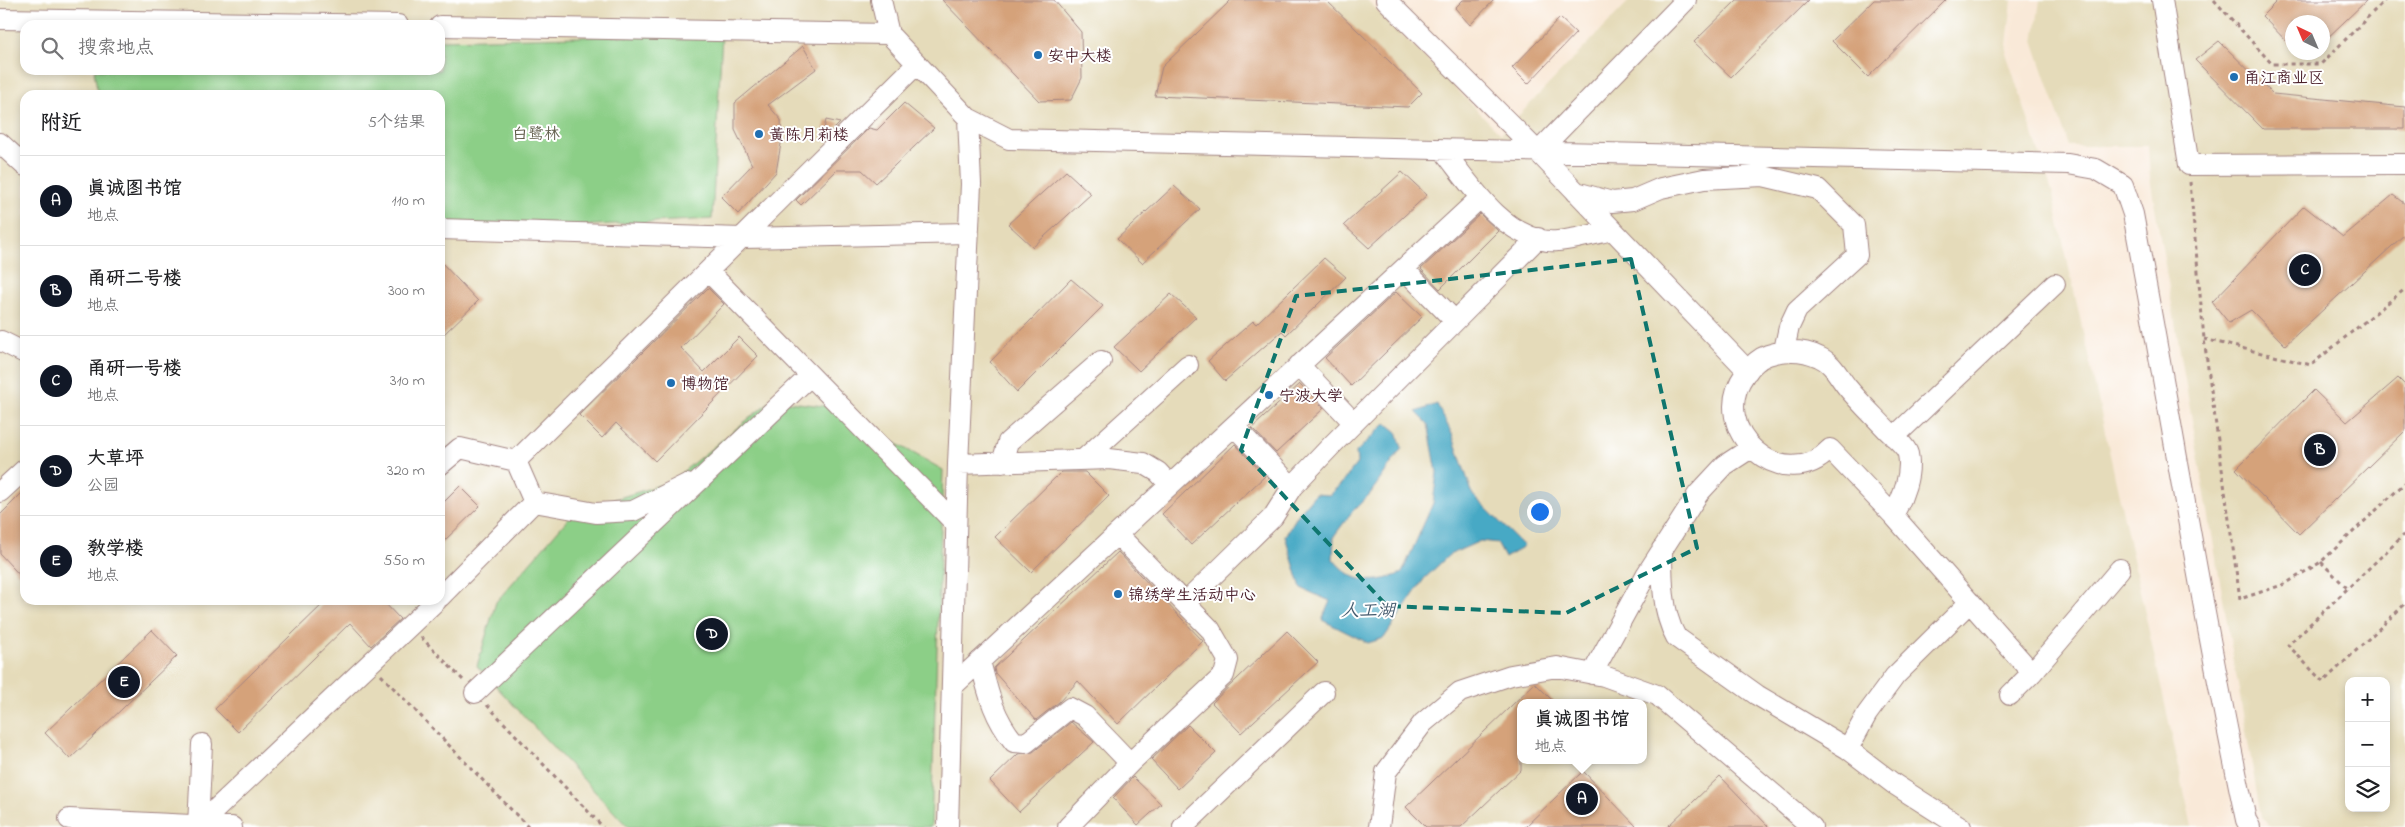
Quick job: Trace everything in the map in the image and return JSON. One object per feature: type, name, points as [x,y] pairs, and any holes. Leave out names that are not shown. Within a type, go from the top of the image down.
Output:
[{"type":"street","points":[[881,0],[888,34],[968,118],[1009,139],[2068,164],[2096,169],[2123,184],[2133,214],[2169,408],[2215,676],[2246,820],[2250,827]]},
{"type":"street","points":[[1386,0],[1538,152],[1748,371]]},
{"type":"street","points":[[1538,152],[1686,0]]},
{"type":"street","points":[[2162,0],[2189,165],[2405,164]]},
{"type":"street","points":[[0,19],[66,20]]},
{"type":"street","points":[[445,26],[888,34]]},
{"type":"street","points":[[516,460],[917,64]]},
{"type":"street","points":[[948,827],[958,464],[971,184],[968,118]]},
{"type":"street","points":[[0,143],[20,161]]},
{"type":"street","points":[[1443,150],[1480,198],[1515,230],[1549,242],[1613,230]]},
{"type":"street","points":[[1576,192],[1612,202],[1634,200],[1661,188],[1704,179],[1763,176],[1818,189],[1854,225],[1857,255],[1796,310],[1789,327],[1784,350]]},
{"type":"street","points":[[952,687],[1480,198]]},
{"type":"street","points":[[445,229],[742,238],[968,234]]},
{"type":"street","points":[[1185,603],[1273,517],[1292,487],[1538,238]]},
{"type":"street","points":[[1404,269],[1455,321]]},
{"type":"street","points":[[708,272],[956,524]]},
{"type":"street","points":[[1894,437],[2055,284]]},
{"type":"street","points":[[0,346],[0,341],[20,351]]},
{"type":"street","points":[[1893,515],[1899,506],[1909,468],[1908,451],[1846,386],[1836,370],[1821,357],[1803,351],[1784,350],[1766,356],[1748,371],[1739,383],[1734,401],[1735,420],[1742,438],[1751,448],[1771,462],[1789,465],[1808,463],[1825,455],[1830,449],[1893,515],[2032,673]]},
{"type":"street","points":[[1002,462],[1008,442],[1101,361]]},
{"type":"street","points":[[1083,460],[1188,366]]},
{"type":"street","points":[[1299,366],[1354,423]]},
{"type":"street","points":[[475,693],[810,376]]},
{"type":"street","points":[[1234,426],[1292,487]]},
{"type":"street","points":[[445,462],[460,448],[516,460]]},
{"type":"street","points":[[1592,674],[1662,549],[1698,494],[1725,465],[1751,448]]},
{"type":"street","points":[[958,464],[1109,459],[1143,462],[1158,472],[1170,485]]},
{"type":"street","points":[[516,460],[534,502]]},
{"type":"street","points":[[0,492],[20,474]]},
{"type":"street","points":[[534,502],[596,513],[633,511],[706,474]]},
{"type":"street","points":[[445,592],[534,502]]},
{"type":"street","points":[[1077,824],[1130,763],[1224,675],[1228,660],[1210,629],[1117,534]]},
{"type":"street","points":[[1662,549],[1670,626],[1676,637],[1757,695],[1848,749],[1894,784],[1961,827]]},
{"type":"street","points":[[2010,695],[2032,673],[2120,569]]},
{"type":"street","points":[[1848,749],[1867,714],[1895,676],[1970,602]]},
{"type":"street","points":[[208,826],[432,605]]},
{"type":"street","points":[[980,661],[993,708],[1001,726],[1014,742],[1026,743],[1070,708],[1084,716],[1130,763]]},
{"type":"street","points":[[1380,827],[1386,772],[1423,723],[1460,692],[1511,675],[1557,668],[1604,676],[1657,695],[1812,827]]},
{"type":"street","points":[[1183,827],[1324,692]]},
{"type":"street","points":[[202,744],[208,826]]},
{"type":"street","points":[[69,819],[232,827]]},
{"type":"path","points":[[2214,0],[2272,64],[2321,64],[2385,0]]},
{"type":"path","points":[[2189,165],[2204,339],[2240,599],[2285,584],[2321,562],[2405,483]]},
{"type":"path","points":[[2204,339],[2311,365],[2405,289]]},
{"type":"path","points":[[2405,534],[2288,645],[2323,682],[2405,604]]},
{"type":"path","points":[[2321,562],[2347,588]]},
{"type":"path","points":[[410,626],[604,827]]},
{"type":"path","points":[[370,664],[528,827]]},
{"type":"highlighted area","points":[[1631,259],[1697,548],[1566,613],[1387,606],[1241,450],[1296,296],[1472,275]]},
{"type":"shaded area","name":"宁波大学","points":[[0,0],[1367,0],[1501,134],[1630,0],[2012,0],[2006,53],[2052,191],[2192,827],[0,827]]},
{"type":"shaded area","points":[[2040,0],[2405,0],[2405,827],[2270,827],[2261,817],[2150,178],[2148,146],[2069,146],[2034,43]]},
{"type":"green space","name":"白鹭林","points":[[722,34],[712,219],[445,233],[445,90],[97,90],[95,75],[445,75],[445,40]]},
{"type":"green space","points":[[772,400],[832,407],[943,470],[931,827],[628,827],[477,666],[496,602],[574,512],[670,482]]},
{"type":"water","name":"人工湖","points":[[1437,404],[1452,434],[1473,495],[1524,546],[1505,558],[1497,543],[1480,541],[1449,555],[1424,579],[1384,638],[1368,643],[1322,620],[1330,601],[1301,588],[1285,536],[1299,513],[1315,494],[1329,495],[1341,484],[1357,463],[1356,452],[1386,423],[1397,432],[1402,448],[1370,494],[1352,512],[1334,536],[1333,559],[1348,573],[1364,580],[1382,579],[1402,573],[1433,503],[1437,472],[1428,424],[1416,412]]},
{"type":"building","name":"安中大楼","points":[[942,0],[1054,0],[1081,32],[1082,78],[1071,100],[1039,101]]},
{"type":"building","points":[[1231,0],[1326,0],[1422,93],[1408,107],[1155,96],[1162,67]]},
{"type":"building","points":[[1463,0],[1494,0],[1470,25],[1455,8]]},
{"type":"building","points":[[1737,0],[1809,0],[1731,77],[1694,42]]},
{"type":"building","points":[[1874,0],[1946,0],[1868,77],[1832,41]]},
{"type":"building","points":[[2278,0],[2367,0],[2330,35],[2330,15],[2285,15],[2285,40],[2262,16]]},
{"type":"building","points":[[1560,18],[1576,33],[1528,84],[1512,68]]},
{"type":"building","name":"甬江商业区","points":[[2219,41],[2273,94],[2405,107],[2405,129],[2263,129],[2195,60]]},
{"type":"building","name":"黄陈月莉楼","points":[[803,46],[816,69],[768,105],[781,120],[782,138],[776,172],[738,214],[721,197],[752,165],[735,130],[735,103]]},
{"type":"building","points":[[904,103],[934,128],[876,183],[862,170],[837,170],[801,205],[796,200],[869,128],[877,130]]},
{"type":"building","points":[[826,120],[840,123],[821,142]]},
{"type":"building","points":[[1066,171],[1091,194],[1033,247],[1008,224]]},
{"type":"building","points":[[1402,172],[1427,195],[1369,248],[1344,225]]},
{"type":"building","points":[[1174,186],[1200,209],[1142,263],[1117,239]]},
{"type":"building","points":[[2393,195],[2405,204],[2405,234],[2285,345],[2251,310],[2229,323],[2212,302],[2304,206],[2343,237]]},
{"type":"building","points":[[1480,214],[1498,231],[1440,289],[1421,269]]},
{"type":"building","points":[[1324,258],[1346,277],[1286,335],[1282,331],[1225,381],[1208,361],[1253,321],[1256,324]]},
{"type":"building","points":[[445,266],[478,301],[445,333]]},
{"type":"building","points":[[1071,279],[1103,306],[1017,392],[990,362]]},
{"type":"building","name":"博物馆","points":[[708,288],[724,304],[681,348],[704,372],[739,337],[758,356],[655,461],[616,423],[602,438],[579,415]]},
{"type":"building","points":[[1396,292],[1422,317],[1351,386],[1325,358]]},
{"type":"building","points":[[1171,294],[1196,317],[1139,371],[1114,347]]},
{"type":"building","points":[[2398,378],[2405,385],[2405,431],[2299,534],[2236,469],[2314,390],[2347,422]]},
{"type":"building","points":[[1300,384],[1324,408],[1276,453],[1252,428]]},
{"type":"building","points":[[1235,444],[1265,476],[1191,545],[1162,514]]},
{"type":"building","points":[[1061,472],[1085,472],[1109,496],[1031,572],[995,537]]},
{"type":"building","points":[[460,486],[480,506],[445,540],[445,501]]},
{"type":"building","points":[[20,495],[20,576],[0,554],[0,515]]},
{"type":"building","name":"锦绣学生活动中心","points":[[1118,552],[1203,641],[1118,724],[1078,681],[1059,702],[1036,720],[995,673],[994,668]]},
{"type":"building","points":[[322,605],[387,605],[400,619],[371,646],[350,623],[238,732],[215,709]]},
{"type":"building","points":[[152,630],[177,656],[70,759],[45,733]]},
{"type":"building","points":[[1287,631],[1318,662],[1241,733],[1212,703]]},
{"type":"building","points":[[1535,683],[1551,699],[1518,699]]},
{"type":"building","points":[[1517,700],[1517,764],[1521,764],[1521,770],[1461,827],[1426,827],[1406,807]]},
{"type":"building","points":[[1071,722],[1094,742],[1019,812],[990,781],[1018,754],[1033,752]]},
{"type":"building","points":[[1188,725],[1216,753],[1178,789],[1151,760]]},
{"type":"building","points":[[1583,771],[1637,827],[1525,827]]},
{"type":"building","points":[[1720,776],[1769,827],[1667,827]]},
{"type":"building","points":[[1133,777],[1161,804],[1138,825],[1113,798]]},
{"type":"place","name":"安中大楼","points":[[1038,55]]},
{"type":"place","name":"甬江商业区","points":[[2234,77]]},
{"type":"place","name":"黄陈月莉楼","points":[[759,134]]},
{"type":"place","name":"甬研一号楼","points":[[2305,270]]},
{"type":"place","name":"博物馆","points":[[671,383]]},
{"type":"place","name":"宁波大学","points":[[1269,395]]},
{"type":"place","name":"甬研二号楼","points":[[2320,450]]},
{"type":"place","name":"锦绣学生活动中心","points":[[1118,594]]},
{"type":"place","name":"大草坪","points":[[712,634]]},
{"type":"place","name":"教学楼","points":[[124,682]]},
{"type":"place","name":"真诚图书馆","points":[[1582,799]]}]
